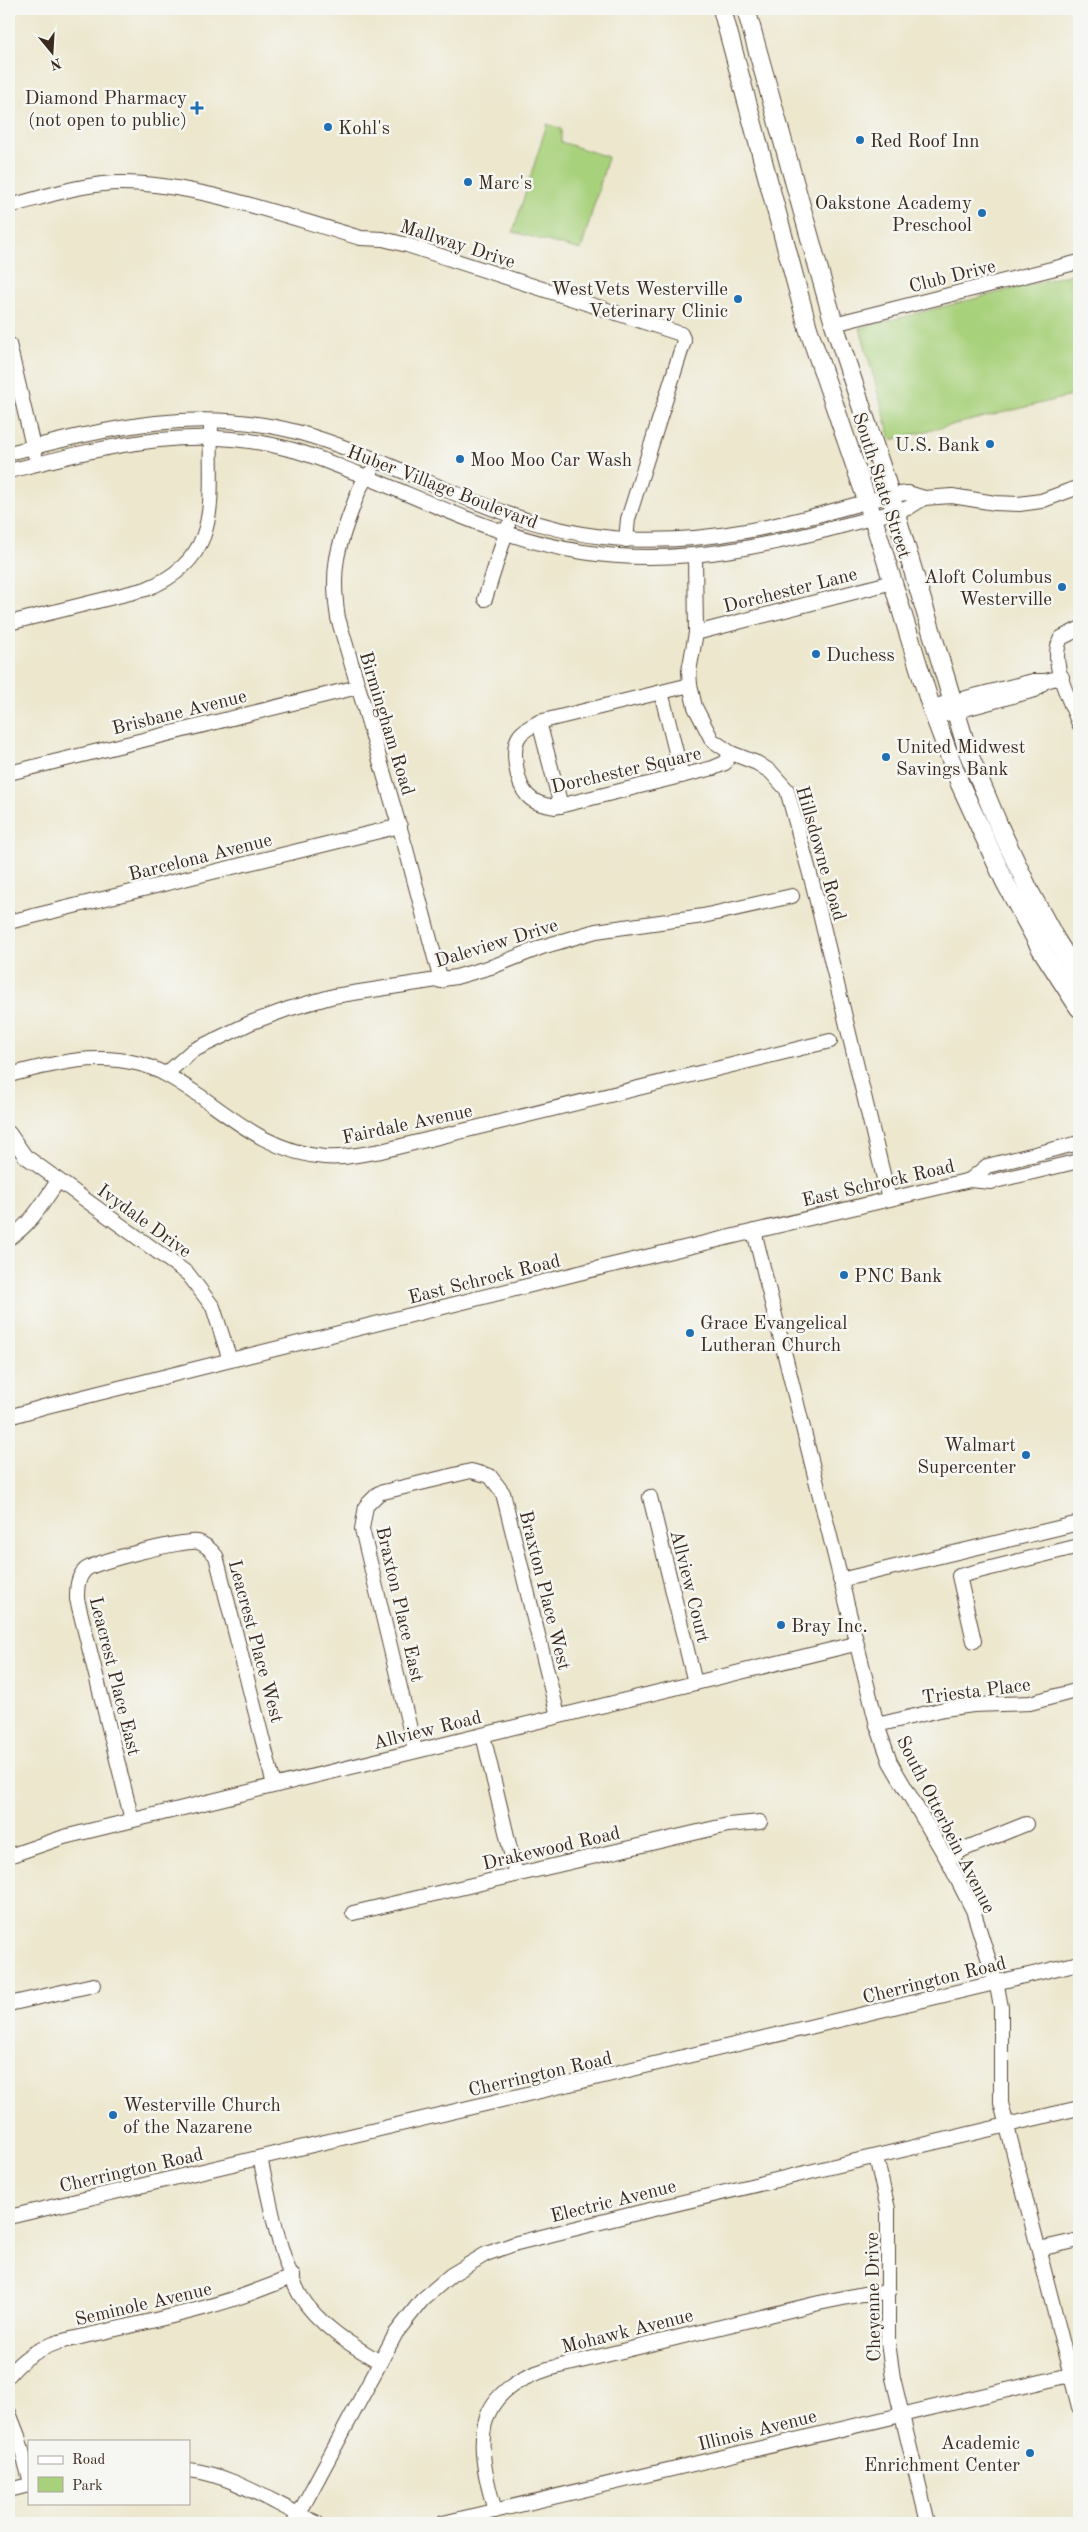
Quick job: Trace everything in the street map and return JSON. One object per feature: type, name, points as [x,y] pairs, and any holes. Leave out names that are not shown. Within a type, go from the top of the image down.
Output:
[{"type":"main road","name":"South State Street","points":[[722,9],[808,328],[870,510],[909,636],[968,752],[1030,892],[1079,976]]},
{"type":"main road","name":"South State Street","points":[[746,9],[834,324],[892,503],[944,708],[951,757],[963,791],[1005,882],[1033,936],[1079,1008]]},
{"type":"main road","points":[[951,757],[964,762],[972,781],[989,803]]},
{"type":"main road","points":[[963,791],[984,811],[1040,923],[1050,928]]},
{"type":"main road","points":[[1033,936],[1047,940],[1051,944],[1079,989]]},
{"type":"street","name":"Mallway Drive","points":[[9,206],[90,186],[120,183],[187,189],[361,238],[383,239],[407,246],[681,334],[684,341],[628,519],[626,540]]},
{"type":"street","name":"Club Drive","points":[[834,324],[1079,262]]},
{"type":"street","points":[[9,344],[37,464]]},
{"type":"street","name":"Huber Village Boulevard","points":[[9,453],[142,423],[211,419],[286,430],[379,463],[512,517],[568,532],[626,540],[673,540],[734,534],[870,510]]},
{"type":"street","points":[[9,623],[146,589],[165,581],[181,569],[195,552],[209,519],[212,463],[211,419]]},
{"type":"street","name":"Huber Village Boulevard","points":[[9,471],[144,440],[210,436],[251,441],[293,450],[506,533],[536,542],[601,555],[636,558],[695,556],[745,550],[892,503],[908,508],[924,498],[952,496],[995,503],[1019,504],[1049,499],[1079,487]]},
{"type":"street","name":"Birmingham Road","points":[[366,458],[366,477]]},
{"type":"street","name":"Birmingham Road","points":[[379,463],[366,477],[358,492],[336,557],[334,588],[338,618],[400,826],[441,981]]},
{"type":"street","points":[[485,599],[512,517]]},
{"type":"street","name":"Hillsdowne Road","points":[[695,556],[696,633],[689,671],[695,706],[712,740],[731,753],[771,772],[782,783],[793,804],[889,1199]]},
{"type":"street","name":"Dorchester Lane","points":[[696,633],[893,582]]},
{"type":"street","points":[[1079,629],[1066,634],[1057,646],[1056,653],[1062,678],[1079,724]]},
{"type":"street","points":[[944,708],[1035,690],[1045,681],[1062,678]]},
{"type":"street","name":"Dorchester Square","points":[[690,685],[539,722],[519,737],[516,744],[517,772],[526,794],[539,804],[561,806],[682,776],[725,763],[731,753]]},
{"type":"street","name":"Brisbane Avenue","points":[[9,773],[358,687]]},
{"type":"street","points":[[661,692],[682,776]]},
{"type":"street","points":[[539,722],[561,806]]},
{"type":"street","name":"Barcelona Avenue","points":[[9,922],[400,826]]},
{"type":"street","name":"Daleview Drive","points":[[166,1074],[192,1051],[250,1023],[288,1009],[334,996],[441,981],[494,966],[542,947],[596,931],[702,916],[792,896]]},
{"type":"street","name":"Fairdale Avenue","points":[[9,1075],[65,1061],[90,1058],[140,1064],[166,1074],[269,1143],[304,1154],[344,1157],[381,1151],[830,1041]]},
{"type":"street","name":"Ivydale Drive","points":[[9,1133],[25,1156],[188,1274],[213,1307],[230,1360]]},
{"type":"street","name":"East Schrock Road","points":[[970,1180],[987,1166],[1079,1144]]},
{"type":"street","name":"East Schrock Road","points":[[9,1418],[43,1407],[230,1360],[754,1231],[970,1180],[991,1182],[1079,1161]]},
{"type":"street","points":[[9,1238],[17,1233],[38,1210],[58,1181]]},
{"type":"street","name":"South Otterbein Avenue","points":[[754,1231],[877,1726],[890,1762],[947,1859],[973,1910],[995,1983],[1001,2007],[1002,2103],[1039,2249],[1075,2374],[1079,2407]]},
{"type":"street","name":"Braxton Place East","points":[[415,1750],[362,1528],[366,1506],[380,1494],[471,1471],[490,1476]]},
{"type":"street","name":"Braxton Place West","points":[[490,1476],[503,1492],[558,1716]]},
{"type":"street","name":"Allview Court","points":[[650,1497],[695,1683]]},
{"type":"street","points":[[840,1580],[1079,1523]]},
{"type":"street","name":"Leacrest Place West","points":[[140,1553],[185,1542],[198,1542],[209,1548],[216,1556],[274,1785]]},
{"type":"street","points":[[974,1641],[959,1576],[1079,1546]]},
{"type":"street","name":"Leacrest Place East","points":[[132,1820],[77,1599],[77,1589],[79,1579],[86,1569],[96,1564],[140,1553]]},
{"type":"street","name":"Allview Road","points":[[9,1856],[64,1837],[856,1644]]},
{"type":"street","name":"Triesta Place","points":[[877,1726],[953,1708],[1030,1703],[1079,1690]]},
{"type":"street","points":[[483,1735],[516,1874]]},
{"type":"street","name":"Drakewood Road","points":[[352,1914],[728,1825],[760,1822]]},
{"type":"street","points":[[947,1859],[964,1849],[1026,1824]]},
{"type":"street","name":"Cherrington Road","points":[[9,2218],[1079,1963]]},
{"type":"street","points":[[9,2004],[93,1985]]},
{"type":"street","name":"Electric Avenue","points":[[296,2519],[396,2333],[422,2300],[451,2275],[486,2254],[517,2243],[637,2213],[1079,2108]]},
{"type":"street","name":"Cheyenne Drive","points":[[876,2157],[888,2209],[888,2343],[902,2413],[928,2523]]},
{"type":"street","points":[[260,2158],[281,2247],[300,2296],[328,2328],[380,2362]]},
{"type":"street","points":[[1039,2249],[1079,2240]]},
{"type":"street","name":"Seminole Avenue","points":[[9,2375],[19,2363],[37,2350],[59,2342],[213,2306],[246,2296],[293,2276]]},
{"type":"street","name":"Mohawk Avenue","points":[[494,2511],[481,2453],[480,2440],[488,2413],[506,2389],[519,2380],[548,2369],[819,2303],[863,2294],[889,2292]]},
{"type":"street","name":"Illinois Avenue","points":[[443,2523],[902,2413],[1075,2374]]},
{"type":"street","points":[[9,2413],[18,2436],[28,2472]]},
{"type":"street","points":[[190,2470],[212,2475],[272,2500],[296,2519],[317,2523]]},
{"type":"street","points":[[9,2490],[28,2485]]},
{"type":"green space","points":[[547,124],[561,129],[561,142],[608,157],[581,250],[513,232]]},
{"type":"green space","points":[[1079,272],[1079,394],[891,440],[860,328]]},
{"type":"place","name":"Diamond Pharmacy (not open to public)","points":[[197,108]]},
{"type":"place","name":"Kohl's","points":[[328,127]]},
{"type":"place","name":"Red Roof Inn","points":[[860,140]]},
{"type":"place","name":"Marc's","points":[[468,182]]},
{"type":"place","name":"Oakstone Academy Preschool","points":[[982,213]]},
{"type":"place","name":"WestVets Westerville Veterinary Clinic","points":[[738,299]]},
{"type":"place","name":"U.S. Bank","points":[[990,444]]},
{"type":"place","name":"Moo Moo Car Wash","points":[[460,459]]},
{"type":"place","name":"Aloft Columbus Westerville","points":[[1062,587]]},
{"type":"place","name":"Duchess","points":[[816,654]]},
{"type":"place","name":"United Midwest Savings Bank","points":[[886,757]]},
{"type":"place","name":"PNC Bank","points":[[844,1275]]},
{"type":"place","name":"Grace Evangelical Lutheran Church","points":[[690,1333]]},
{"type":"place","name":"Walmart Supercenter","points":[[1026,1455]]},
{"type":"place","name":"Bray Inc.","points":[[781,1625]]},
{"type":"place","name":"Westerville Church of the Nazarene","points":[[113,2115]]},
{"type":"place","name":"Academic Enrichment Center","points":[[1030,2453]]}]
